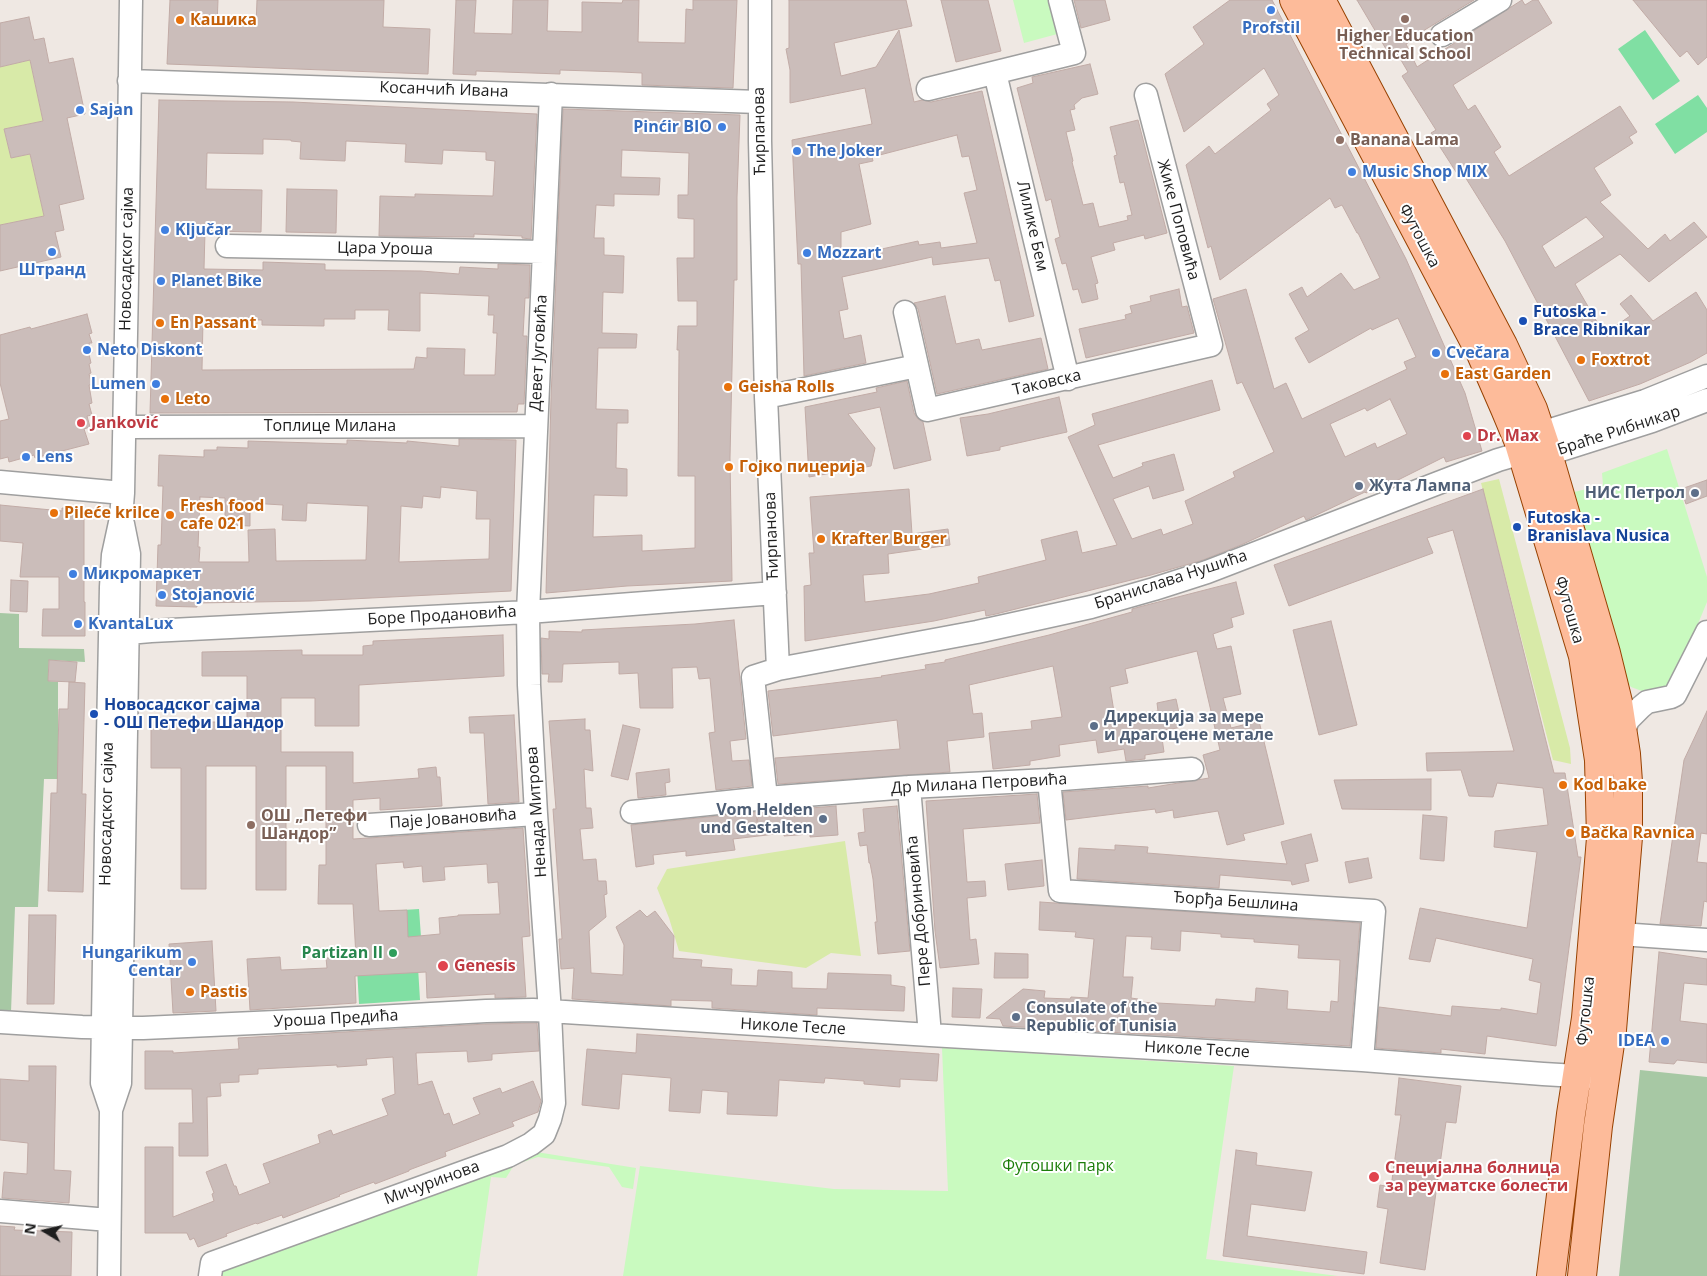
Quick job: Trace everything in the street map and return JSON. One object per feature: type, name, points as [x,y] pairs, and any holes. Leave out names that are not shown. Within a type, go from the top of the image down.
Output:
[{"type":"main road","name":"Футошка","points":[[1294,0],[1481,354],[1522,453],[1583,656],[1599,760],[1601,838],[1586,1018],[1570,1114],[1551,1276]]},
{"type":"main road","name":"Футошка","points":[[1322,0],[1503,345],[1533,409],[1545,443],[1611,669],[1618,702],[1628,782],[1628,837],[1612,1030],[1598,1126],[1582,1276]]},
{"type":"street","name":"Новосадског сајма","points":[[109,1276],[111,1110],[120,1083],[112,1027],[119,636],[113,555],[122,518],[123,493],[131,0]]},
{"type":"street","name":"Ћирпанова","points":[[760,0],[760,102],[766,397],[778,669]]},
{"type":"street","points":[[928,89],[1074,53],[1060,0]]},
{"type":"street","points":[[1442,35],[1500,0]]},
{"type":"street","name":"Лилике Бем","points":[[995,73],[1068,379]]},
{"type":"street","name":"Косанчић Ивана","points":[[129,81],[760,102]]},
{"type":"street","name":"Девет Југовића","points":[[528,612],[551,94]]},
{"type":"street","name":"Жике Поповића","points":[[1146,95],[1211,345]]},
{"type":"street","name":"Цара Уроша","points":[[227,246],[544,252]]},
{"type":"street","name":"Таковска","points":[[905,312],[927,410],[1211,345]]},
{"type":"street","points":[[766,397],[918,366]]},
{"type":"street","name":"Браће Рибникар","points":[[1522,453],[1707,376]]},
{"type":"street","name":"Браће Рибникар","points":[[1545,443],[1652,421],[1707,400]]},
{"type":"street","name":"Топлице Милана","points":[[124,427],[535,426]]},
{"type":"street","name":"Бранислава Нушића","points":[[778,669],[977,632],[1091,607],[1154,590],[1215,569],[1485,465],[1522,453]]},
{"type":"street","points":[[0,482],[123,493]]},
{"type":"street","name":"Боре Продановића","points":[[119,636],[151,631],[528,612],[774,593]]},
{"type":"street","name":"Ненада Митрова","points":[[528,612],[529,685],[536,814],[550,1012]]},
{"type":"street","points":[[1622,734],[1628,720],[1648,702],[1675,695],[1707,632]]},
{"type":"street","points":[[632,812],[766,798],[753,677],[778,669]]},
{"type":"street","points":[[1611,669],[1618,680],[1628,689],[1648,702]]},
{"type":"street","name":"Др Милана Петровића","points":[[766,798],[1192,769]]},
{"type":"street","name":"Ђорђа Бешлина","points":[[1049,780],[1060,891],[1374,911],[1362,1060]]},
{"type":"street","name":"Пере Добриновића","points":[[909,787],[930,1035]]},
{"type":"street","name":"Паје Јовановића","points":[[370,825],[536,814]]},
{"type":"street","points":[[1620,934],[1707,940]]},
{"type":"street","name":"Уроша Предића","points":[[0,1022],[112,1027],[321,1020],[486,1010],[550,1012]]},
{"type":"street","name":"Николе Тесле","points":[[550,1012],[1362,1060],[1605,1078]]},
{"type":"street","name":"Мичуринова","points":[[211,1269],[508,1156],[532,1144],[544,1134],[554,1103],[550,1012]]},
{"type":"street","points":[[0,1211],[110,1220]]},
{"type":"green space","points":[[1013,0],[1052,0],[1061,33],[1024,43]]},
{"type":"green space","points":[[1645,30],[1680,81],[1653,100],[1618,49]]},
{"type":"green space","points":[[30,60],[43,121],[4,129],[11,158],[30,154],[44,216],[0,225],[0,67]]},
{"type":"green space","points":[[1698,95],[1707,108],[1707,132],[1675,154],[1655,124]]},
{"type":"green space","points":[[1667,449],[1707,577],[1707,602],[1673,684],[1650,694],[1631,687],[1616,668],[1566,494],[1603,485],[1602,473]]},
{"type":"green space","points":[[1499,479],[1570,748],[1571,764],[1553,760],[1481,483]]},
{"type":"green space","points":[[0,613],[19,614],[19,648],[84,649],[85,662],[49,660],[48,681],[58,682],[58,779],[44,779],[38,907],[15,907],[11,1012],[0,1011]]},
{"type":"green space","points":[[845,841],[861,956],[831,953],[806,968],[679,951],[657,888],[667,869]]},
{"type":"green space","points":[[419,909],[422,951],[417,951],[420,1000],[359,1004],[354,913]]},
{"type":"green space","name":"Футошки парк","points":[[942,1048],[1234,1066],[1206,1259],[1338,1276],[623,1276],[640,1166],[834,1189],[948,1191]]},
{"type":"green space","points":[[1640,1070],[1707,1077],[1707,1276],[1619,1276]]},
{"type":"green space","points":[[530,1151],[636,1168],[633,1189],[622,1187],[609,1167],[538,1157],[514,1165],[506,1178],[491,1177],[477,1276],[220,1276],[221,1267]]},
{"type":"building","points":[[170,0],[218,0],[217,25],[256,26],[257,0],[384,0],[383,27],[430,29],[428,74],[167,64]]},
{"type":"building","points":[[456,0],[476,0],[474,33],[512,34],[513,0],[548,0],[547,31],[582,32],[582,2],[622,3],[623,0],[639,0],[638,42],[685,43],[686,9],[693,10],[693,0],[737,0],[733,88],[642,85],[642,73],[560,70],[560,74],[476,71],[476,75],[453,74]]},
{"type":"building","points":[[789,0],[906,0],[912,26],[834,43],[841,76],[876,67],[899,30],[914,102],[922,100],[931,102],[982,91],[1034,316],[1009,322],[1000,280],[995,281],[989,258],[933,265],[932,257],[842,277],[848,309],[839,311],[844,339],[861,335],[866,363],[804,376],[801,264],[798,264],[792,140],[872,124],[865,88],[790,103],[790,70],[786,49],[789,48]],"holes":[[[957,135],[962,157],[969,156],[977,190],[964,193],[977,243],[941,248],[940,242],[919,245],[918,241],[841,258],[841,232],[871,224],[859,164],[873,161],[872,157]]]},
{"type":"building","points":[[941,0],[988,0],[1001,51],[956,62]]},
{"type":"building","points":[[1074,0],[1105,0],[1110,20],[1081,28]]},
{"type":"building","points":[[1230,0],[1272,0],[1406,259],[1465,393],[1482,451],[1446,462],[1444,457],[1382,488],[1381,486],[1365,492],[1306,520],[1304,516],[1203,560],[1151,575],[986,616],[985,610],[934,621],[805,641],[804,586],[811,585],[809,553],[814,553],[810,497],[909,489],[912,534],[948,529],[950,545],[888,554],[889,573],[863,575],[865,602],[929,594],[979,583],[978,577],[1046,560],[1041,540],[1077,531],[1082,553],[1117,545],[1068,437],[1095,425],[1092,414],[1212,380],[1220,410],[1098,445],[1113,478],[1143,466],[1142,463],[1174,454],[1184,490],[1153,499],[1149,486],[1113,499],[1132,539],[1161,529],[1163,535],[1193,524],[1185,501],[1235,477],[1233,472],[1274,452],[1242,382],[1237,384],[1213,299],[1246,289],[1274,389],[1286,383],[1302,419],[1407,369],[1404,362],[1416,357],[1398,318],[1372,330],[1371,328],[1309,363],[1295,338],[1309,330],[1289,294],[1302,287],[1307,297],[1341,273],[1354,290],[1380,278],[1342,205],[1335,208],[1330,198],[1220,280],[1211,246],[1208,248],[1186,165],[1209,146],[1215,154],[1271,110],[1267,104],[1279,95],[1264,68],[1184,132],[1165,74],[1204,44],[1193,27]],"holes":[[[1390,399],[1407,434],[1377,448],[1375,443],[1345,457],[1330,424],[1365,408],[1367,411]]]},
{"type":"building","points":[[1357,0],[1474,0],[1418,34],[1419,36],[1406,44],[1417,67],[1522,0],[1525,5],[1533,0],[1538,0],[1552,23],[1453,85],[1468,110],[1475,105],[1501,147],[1494,152],[1509,176],[1620,106],[1637,132],[1629,137],[1633,143],[1594,168],[1611,195],[1600,202],[1648,249],[1665,234],[1670,241],[1694,222],[1707,237],[1649,282],[1620,254],[1575,284],[1604,334],[1630,316],[1620,304],[1631,295],[1653,321],[1696,292],[1707,310],[1707,353],[1640,384],[1589,401],[1505,241],[1462,172],[1458,175],[1431,133],[1436,130],[1402,76],[1408,72],[1395,50],[1389,54]],"holes":[[[1586,217],[1604,237],[1555,268],[1542,246]]]},
{"type":"building","points":[[1633,0],[1707,0],[1707,57],[1698,65],[1687,51],[1680,57]]},
{"type":"building","points":[[29,17],[34,40],[44,38],[49,63],[73,58],[85,114],[67,118],[84,199],[59,205],[64,230],[55,232],[61,257],[0,271],[0,225],[44,216],[30,154],[11,158],[4,129],[43,121],[30,60],[0,67],[0,23]]},
{"type":"building","points":[[1090,64],[1098,94],[1082,98],[1074,105],[1075,109],[1070,110],[1075,130],[1066,132],[1083,205],[1093,203],[1099,227],[1128,220],[1127,216],[1132,215],[1124,182],[1120,183],[1114,156],[1117,155],[1110,127],[1138,120],[1167,233],[1145,239],[1144,235],[1113,243],[1115,250],[1091,257],[1098,283],[1095,284],[1098,299],[1082,303],[1078,289],[1073,290],[1066,263],[1062,264],[1055,239],[1060,237],[1051,199],[1046,201],[1017,88],[1033,83],[1032,77]]},
{"type":"building","points":[[159,100],[293,102],[537,114],[531,239],[522,238],[522,236],[474,234],[474,237],[379,236],[380,196],[415,197],[415,194],[493,196],[495,161],[486,160],[486,152],[443,150],[442,164],[405,162],[406,144],[346,141],[345,161],[300,159],[301,142],[263,139],[263,154],[207,153],[206,189],[262,190],[261,232],[205,231],[204,269],[263,270],[263,262],[325,264],[325,270],[421,271],[459,274],[460,267],[498,269],[498,264],[530,265],[529,298],[525,298],[523,336],[527,336],[524,404],[518,404],[517,412],[150,413]],"holes":[[[420,293],[489,296],[488,315],[494,315],[493,333],[497,333],[495,375],[464,375],[465,349],[427,348],[427,358],[416,357],[414,369],[202,370],[203,319],[262,320],[262,325],[324,326],[324,319],[355,319],[355,310],[389,310],[388,330],[420,331]]]},
{"type":"building","points":[[563,109],[740,115],[737,197],[737,280],[734,280],[730,458],[732,581],[627,586],[546,593],[551,398]],"holes":[[[622,150],[689,153],[688,195],[678,195],[678,218],[694,219],[694,258],[677,258],[678,301],[697,301],[697,326],[678,326],[678,476],[695,476],[695,548],[642,551],[642,535],[593,537],[594,495],[627,496],[627,469],[616,468],[617,423],[628,423],[628,410],[596,409],[598,348],[636,348],[637,334],[602,333],[603,292],[623,293],[624,256],[604,255],[604,238],[594,238],[596,205],[614,206],[614,194],[659,195],[660,178],[621,177]]]},
{"type":"building","points":[[287,189],[337,190],[336,233],[286,232]]},
{"type":"building","points":[[1179,289],[1182,307],[1187,306],[1194,333],[1086,358],[1079,329],[1126,319],[1125,315],[1132,313],[1130,306],[1151,301],[1150,296]]},
{"type":"building","points":[[945,296],[956,344],[979,339],[982,350],[1041,338],[1048,369],[937,394],[918,309],[914,303]]},
{"type":"building","points":[[87,314],[92,333],[89,334],[92,343],[89,343],[92,353],[89,354],[91,373],[89,374],[92,385],[89,385],[92,403],[89,404],[92,415],[87,416],[90,427],[84,429],[89,444],[35,458],[34,455],[9,462],[8,457],[0,459],[0,421],[9,419],[0,383],[0,335]]},
{"type":"building","points":[[907,381],[914,413],[923,422],[931,460],[894,469],[880,407],[848,414],[875,448],[871,466],[809,477],[805,407],[877,392],[876,388]]},
{"type":"building","points":[[1059,397],[1067,432],[1000,447],[1000,450],[967,456],[960,418],[988,414]]},
{"type":"building","points":[[459,439],[516,440],[511,591],[311,601],[197,603],[197,607],[156,606],[158,545],[161,545],[163,486],[158,486],[159,455],[204,457],[204,450],[217,450],[217,447],[248,448],[248,441],[347,444],[347,440],[407,443],[407,441],[459,446]],"holes":[[[441,487],[477,491],[476,519],[490,519],[489,559],[399,562],[401,506],[422,508],[423,496],[440,498]],[[200,497],[225,498],[225,525],[250,526],[250,503],[283,505],[282,520],[306,521],[307,503],[368,506],[366,560],[276,561],[275,529],[248,530],[249,562],[199,562]]]},
{"type":"building","name":"НИС Петрол","points":[[1707,480],[1707,496],[1686,504],[1681,489]]},
{"type":"building","points":[[1483,489],[1554,773],[1565,773],[1578,857],[1581,857],[1556,1046],[1487,1036],[1485,1054],[1441,1049],[1441,1053],[1376,1048],[1379,1007],[1451,1016],[1452,1006],[1501,1010],[1501,1008],[1537,1014],[1541,983],[1529,980],[1533,959],[1436,938],[1430,962],[1409,959],[1420,908],[1527,928],[1537,852],[1494,847],[1495,831],[1548,825],[1543,788],[1497,783],[1493,797],[1469,796],[1461,770],[1427,771],[1426,753],[1514,751],[1453,530],[1427,538],[1433,553],[1289,606],[1274,565]]},
{"type":"building","points":[[0,505],[62,511],[62,508],[84,510],[85,636],[42,636],[43,609],[59,609],[59,577],[20,577],[23,543],[0,541]]},
{"type":"building","points":[[11,580],[28,581],[27,612],[10,611]]},
{"type":"building","points":[[1236,582],[1244,614],[1231,618],[1233,627],[1213,634],[1217,649],[1231,646],[1241,694],[1223,698],[1231,728],[1259,721],[1284,824],[1243,834],[1245,840],[1227,845],[1218,811],[1174,818],[1173,810],[1156,813],[1155,809],[1066,820],[1063,792],[1148,786],[1148,788],[1209,778],[1203,755],[1220,750],[1197,651],[1125,669],[1128,683],[1110,687],[1115,718],[1158,711],[1157,703],[1176,699],[1182,727],[1161,731],[1164,752],[1145,755],[1145,759],[1126,761],[1124,749],[1098,753],[1096,740],[1059,745],[1060,756],[1030,761],[1030,765],[993,769],[989,733],[1032,729],[1031,721],[1062,717],[1053,666],[969,685],[973,714],[982,713],[984,737],[947,741],[950,772],[778,784],[775,758],[900,749],[897,720],[773,736],[768,691],[882,677],[926,669],[925,665],[945,662],[945,660],[1049,635],[1132,612],[1132,609],[1139,607]]},
{"type":"building","points":[[734,620],[746,739],[730,741],[732,761],[749,760],[752,786],[716,790],[709,733],[715,732],[710,678],[699,679],[697,667],[672,668],[673,708],[640,708],[638,673],[619,674],[619,662],[563,664],[562,682],[548,682],[549,674],[542,674],[541,638],[549,639],[549,631],[582,632],[582,630]]},
{"type":"building","points":[[1331,621],[1357,725],[1319,735],[1293,630]]},
{"type":"building","points":[[503,635],[504,676],[359,685],[359,726],[315,726],[315,698],[281,698],[281,752],[353,752],[353,783],[419,778],[418,769],[436,767],[437,777],[440,777],[442,806],[380,810],[380,798],[353,800],[353,839],[523,828],[530,936],[522,937],[526,997],[495,998],[495,994],[427,998],[426,972],[355,976],[356,1003],[250,1010],[247,959],[280,957],[281,970],[327,968],[326,958],[356,957],[353,904],[318,904],[319,865],[326,865],[326,766],[286,766],[286,890],[256,890],[256,766],[206,766],[206,889],[181,889],[181,768],[151,768],[151,722],[247,722],[247,676],[202,676],[202,652],[302,650],[302,655],[363,655],[363,646],[373,645],[373,641]],"holes":[[[403,862],[404,868],[422,866],[423,882],[445,880],[444,867],[487,864],[488,883],[498,882],[500,914],[458,915],[439,918],[440,934],[408,937],[407,910],[379,911],[376,864]]]},
{"type":"building","points":[[49,660],[77,662],[75,682],[48,681]]},
{"type":"building","points":[[69,682],[85,683],[82,794],[86,794],[83,892],[48,891],[51,793],[57,793],[59,709],[68,709]]},
{"type":"building","points":[[1707,711],[1707,834],[1701,833],[1697,862],[1707,863],[1707,902],[1704,901],[1701,926],[1660,924],[1684,760]]},
{"type":"building","points":[[514,715],[519,802],[488,804],[484,733],[470,733],[469,717]]},
{"type":"building","points":[[585,719],[585,730],[590,730],[593,771],[584,769],[586,808],[591,808],[593,828],[580,829],[583,860],[596,859],[598,881],[606,881],[607,894],[604,895],[606,917],[589,931],[591,973],[623,975],[624,945],[616,927],[640,910],[647,917],[655,911],[674,936],[673,958],[702,960],[701,967],[732,969],[731,985],[757,986],[758,970],[792,972],[792,988],[827,989],[828,973],[891,975],[891,985],[905,987],[904,1011],[817,1008],[817,1015],[712,1008],[712,1001],[671,1000],[671,1006],[572,999],[574,968],[561,969],[559,939],[562,939],[553,809],[556,809],[549,721]]},
{"type":"building","points":[[623,725],[640,729],[628,780],[611,776]]},
{"type":"building","points":[[669,769],[670,782],[665,783],[666,795],[638,798],[636,773]]},
{"type":"building","points":[[1431,779],[1431,810],[1342,809],[1334,780]]},
{"type":"building","points":[[1037,794],[1040,823],[963,829],[967,882],[985,881],[986,896],[967,898],[970,940],[976,939],[979,964],[940,968],[935,931],[926,801]]},
{"type":"building","points":[[836,806],[838,835],[810,837],[810,834],[784,836],[784,833],[733,839],[735,850],[686,856],[686,851],[653,855],[654,864],[636,867],[631,825],[756,812],[757,822],[759,812]]},
{"type":"building","points":[[897,806],[910,951],[878,954],[873,879],[867,845],[860,846],[858,833],[865,832],[863,809]]},
{"type":"building","points":[[1423,815],[1447,817],[1444,861],[1420,859]]},
{"type":"building","points":[[1311,834],[1318,861],[1305,864],[1309,881],[1292,885],[1291,881],[1220,875],[1219,888],[1077,879],[1079,848],[1115,850],[1115,845],[1148,847],[1147,853],[1287,864],[1281,842]]},
{"type":"building","points":[[1368,858],[1372,878],[1349,883],[1345,862]]},
{"type":"building","points":[[1042,860],[1044,886],[1008,890],[1005,864]]},
{"type":"building","points":[[1040,902],[1360,923],[1350,1046],[1003,1026],[1000,1019],[986,1018],[1023,989],[1045,991],[1044,998],[1088,998],[1094,939],[1075,937],[1076,932],[1039,930]],"holes":[[[1181,931],[1221,934],[1221,937],[1254,939],[1254,942],[1299,945],[1298,958],[1340,960],[1338,1002],[1331,1001],[1330,1012],[1287,1009],[1288,991],[1256,988],[1255,1002],[1216,999],[1215,1006],[1138,1002],[1138,999],[1131,998],[1133,977],[1123,977],[1126,936],[1152,937],[1151,949],[1180,951]]]},
{"type":"building","points":[[29,915],[56,915],[54,1004],[27,1004]]},
{"type":"building","points":[[212,941],[216,1011],[173,1013],[169,944]]},
{"type":"building","points":[[1659,952],[1707,959],[1707,985],[1684,983],[1680,1021],[1707,1024],[1707,1063],[1677,1060],[1674,1064],[1649,1062]]},
{"type":"building","points":[[995,953],[1028,954],[1028,978],[994,978]]},
{"type":"building","points":[[953,988],[982,989],[980,1018],[952,1017]]},
{"type":"building","points":[[537,1023],[539,1051],[492,1054],[492,1060],[468,1062],[467,1051],[416,1053],[418,1085],[432,1081],[444,1115],[449,1113],[453,1125],[480,1114],[473,1098],[500,1088],[502,1093],[533,1081],[541,1101],[538,1112],[512,1122],[514,1126],[445,1152],[446,1156],[409,1171],[339,1195],[283,1218],[282,1215],[256,1223],[198,1247],[194,1238],[190,1240],[187,1233],[145,1233],[145,1147],[173,1147],[173,1217],[214,1201],[212,1194],[214,1193],[206,1172],[226,1164],[239,1195],[270,1183],[263,1164],[320,1143],[318,1135],[331,1130],[333,1135],[388,1115],[382,1099],[395,1094],[393,1057],[366,1059],[367,1065],[258,1069],[258,1074],[239,1075],[239,1082],[220,1083],[221,1096],[207,1097],[208,1156],[179,1156],[179,1123],[193,1123],[192,1089],[145,1089],[145,1051],[173,1051],[173,1053],[239,1049],[238,1038],[486,1024]]},
{"type":"building","points":[[637,1034],[939,1054],[937,1081],[900,1079],[900,1087],[864,1084],[864,1081],[825,1078],[824,1083],[779,1080],[777,1116],[727,1114],[728,1092],[702,1090],[700,1113],[669,1111],[671,1078],[622,1074],[619,1109],[582,1105],[587,1049],[636,1053]]},
{"type":"building","points":[[29,1066],[56,1066],[54,1170],[71,1171],[69,1203],[2,1198],[4,1172],[27,1174],[28,1143],[0,1140],[0,1079],[29,1081]]},
{"type":"building","points":[[1399,1078],[1461,1086],[1456,1123],[1446,1122],[1425,1270],[1380,1263],[1388,1209],[1377,1207],[1380,1185],[1391,1187],[1401,1115],[1395,1115]]},
{"type":"building","points":[[1236,1150],[1257,1153],[1256,1165],[1312,1172],[1305,1211],[1251,1204],[1247,1236],[1367,1252],[1364,1274],[1223,1256]]},
{"type":"building","points":[[0,1226],[15,1227],[14,1230],[72,1232],[71,1276],[0,1276]]},
{"type":"place","name":"Profstil","points":[[1271,10]]},
{"type":"place","name":"Higher Education Technical School","points":[[1405,19]]},
{"type":"place","name":"Кашика","points":[[180,20]]},
{"type":"place","name":"Sajan","points":[[80,110]]},
{"type":"place","name":"Pinćir BIO","points":[[722,127]]},
{"type":"place","name":"Banana Lama","points":[[1340,140]]},
{"type":"place","name":"The Joker","points":[[797,151]]},
{"type":"place","name":"Music Shop MIX","points":[[1352,172]]},
{"type":"place","name":"Ključar","points":[[165,230]]},
{"type":"place","name":"Штранд","points":[[52,252]]},
{"type":"place","name":"Mozzart","points":[[807,253]]},
{"type":"place","name":"Planet Bike","points":[[161,281]]},
{"type":"place","name":"Futoska - Brace Ribnikar","points":[[1523,321]]},
{"type":"place","name":"En Passant","points":[[160,323]]},
{"type":"place","name":"Neto Diskont","points":[[87,350]]},
{"type":"place","name":"Cvečara","points":[[1436,353]]},
{"type":"place","name":"Foxtrot","points":[[1581,360]]},
{"type":"place","name":"East Garden","points":[[1445,374]]},
{"type":"place","name":"Lumen","points":[[156,384]]},
{"type":"place","name":"Geisha Rolls","points":[[728,387]]},
{"type":"place","name":"Leto","points":[[165,399]]},
{"type":"place","name":"Janković","points":[[81,423]]},
{"type":"place","name":"Dr. Max","points":[[1467,436]]},
{"type":"place","name":"Lens","points":[[26,457]]},
{"type":"place","name":"Гојко пицерија","points":[[729,467]]},
{"type":"place","name":"Жута Лампа","points":[[1359,486]]},
{"type":"place","name":"НИС Петрол","points":[[1695,493]]},
{"type":"place","name":"Pileće krilce","points":[[54,513]]},
{"type":"place","name":"Fresh food cafe 021","points":[[170,515]]},
{"type":"place","name":"Futoska - Branislava Nusica","points":[[1517,527]]},
{"type":"place","name":"Krafter Burger","points":[[821,539]]},
{"type":"place","name":"Микромаркет","points":[[73,574]]},
{"type":"place","name":"Stojanović","points":[[162,595]]},
{"type":"place","name":"KvantaLux","points":[[78,624]]},
{"type":"place","name":"Новосадског сајма - ОШ Петефи Шандор","points":[[94,714]]},
{"type":"place","name":"Дирекција за мере и драгоцене метале","points":[[1094,726]]},
{"type":"place","name":"Kod bake","points":[[1563,785]]},
{"type":"place","name":"Vom Helden und Gestalten","points":[[823,819]]},
{"type":"place","name":"ОШ „Петефи Шандор”","points":[[251,825]]},
{"type":"place","name":"Bačka Ravnica","points":[[1570,833]]},
{"type":"place","name":"Partizan II","points":[[393,953]]},
{"type":"place","name":"Hungarikum Centar","points":[[192,962]]},
{"type":"place","name":"Genesis","points":[[443,966]]},
{"type":"place","name":"Pastis","points":[[190,992]]},
{"type":"place","name":"Consulate of the Republic of Tunisia","points":[[1016,1017]]},
{"type":"place","name":"IDEA","points":[[1665,1041]]},
{"type":"place","name":"Специјална болница за реуматске болести","points":[[1374,1177]]}]
